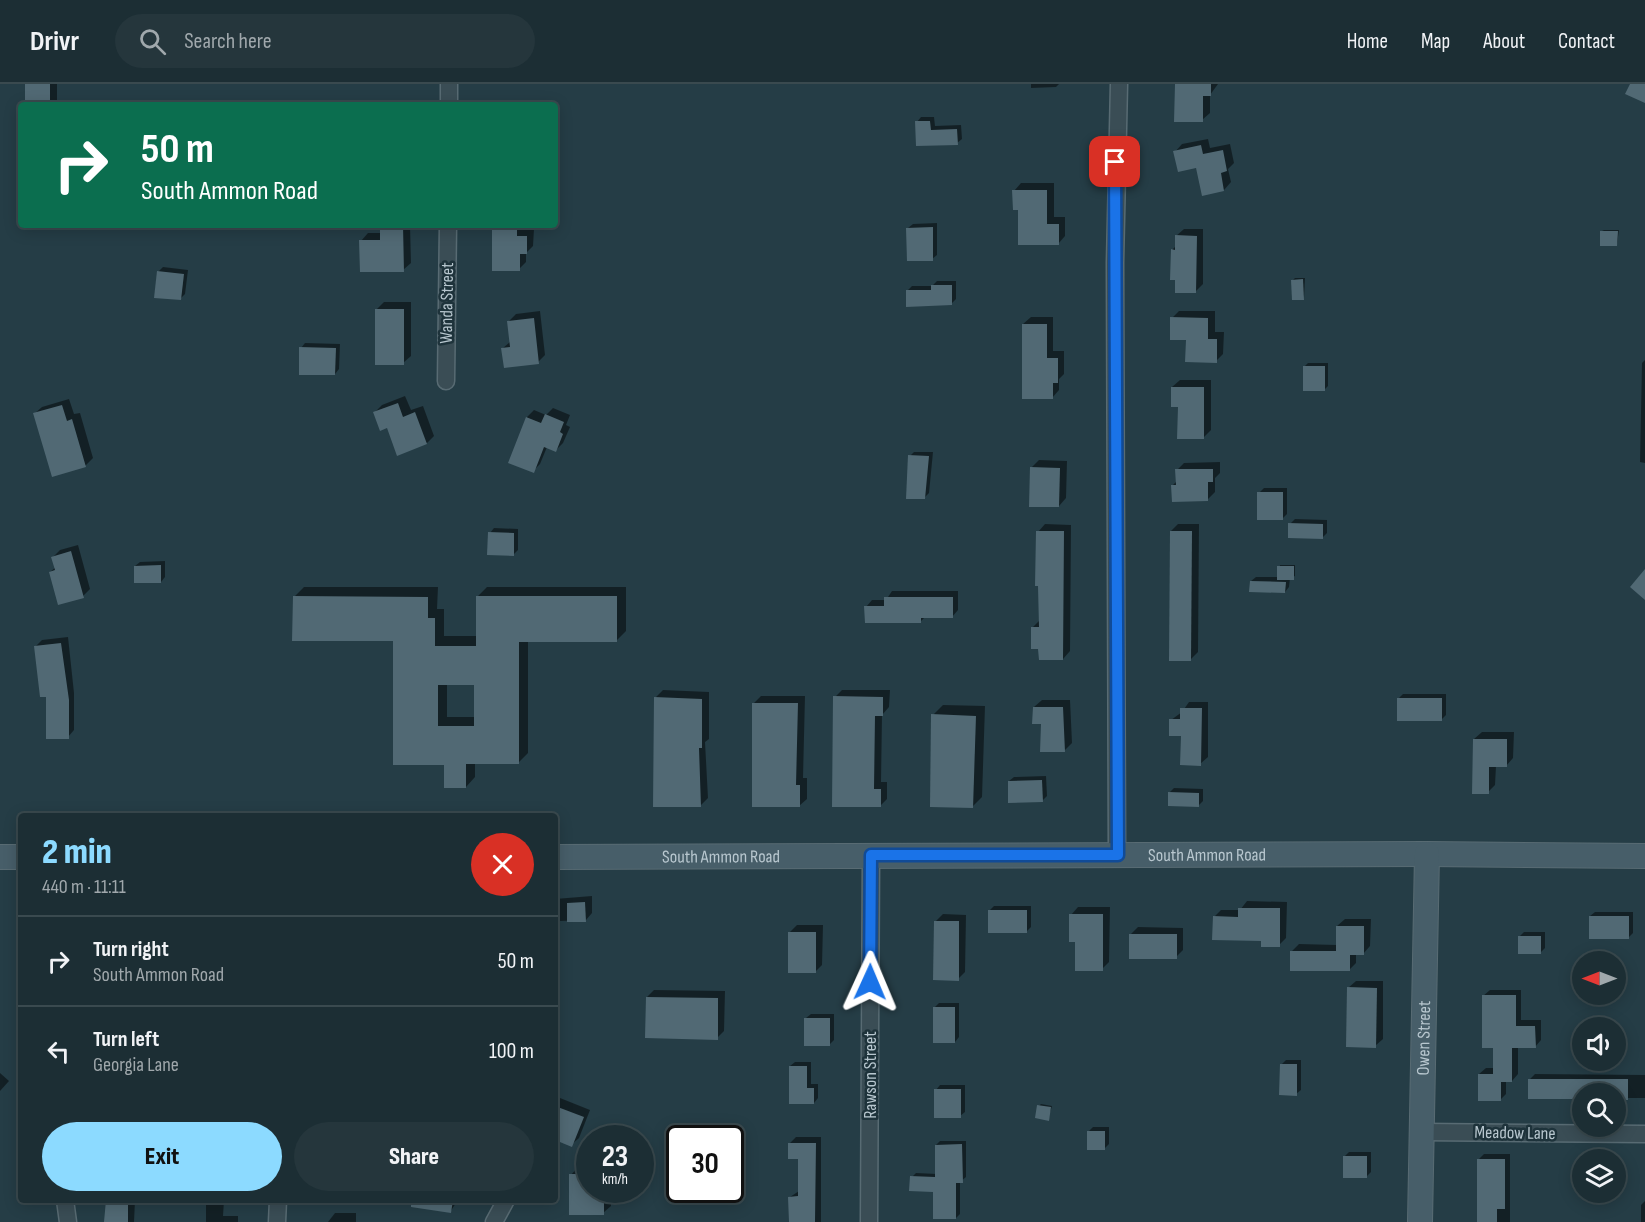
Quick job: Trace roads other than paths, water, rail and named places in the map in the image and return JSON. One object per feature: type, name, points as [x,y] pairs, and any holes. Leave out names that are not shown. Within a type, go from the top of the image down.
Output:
[{"type":"main road","name":"South Ammon Road","points":[[558,857],[1427,854],[1645,856]]},
{"type":"main road","name":"Owen Street","points":[[1420,1222],[1427,854]]},
{"type":"main road","points":[[0,857],[18,856]]},
{"type":"street","points":[[449,84],[449,102]]},
{"type":"street","points":[[1118,855],[1115,263],[1119,84]]},
{"type":"street","name":"Wanda Street","points":[[446,381],[448,228]]},
{"type":"street","name":"Rawson Street","points":[[868,1222],[871,855]]},
{"type":"street","name":"Meadow Lane","points":[[1422,1132],[1645,1134]]},
{"type":"street","points":[[65,1203],[68,1222]]},
{"type":"street","points":[[278,1203],[278,1222]]},
{"type":"street","points":[[494,1222],[504,1203]]}]
